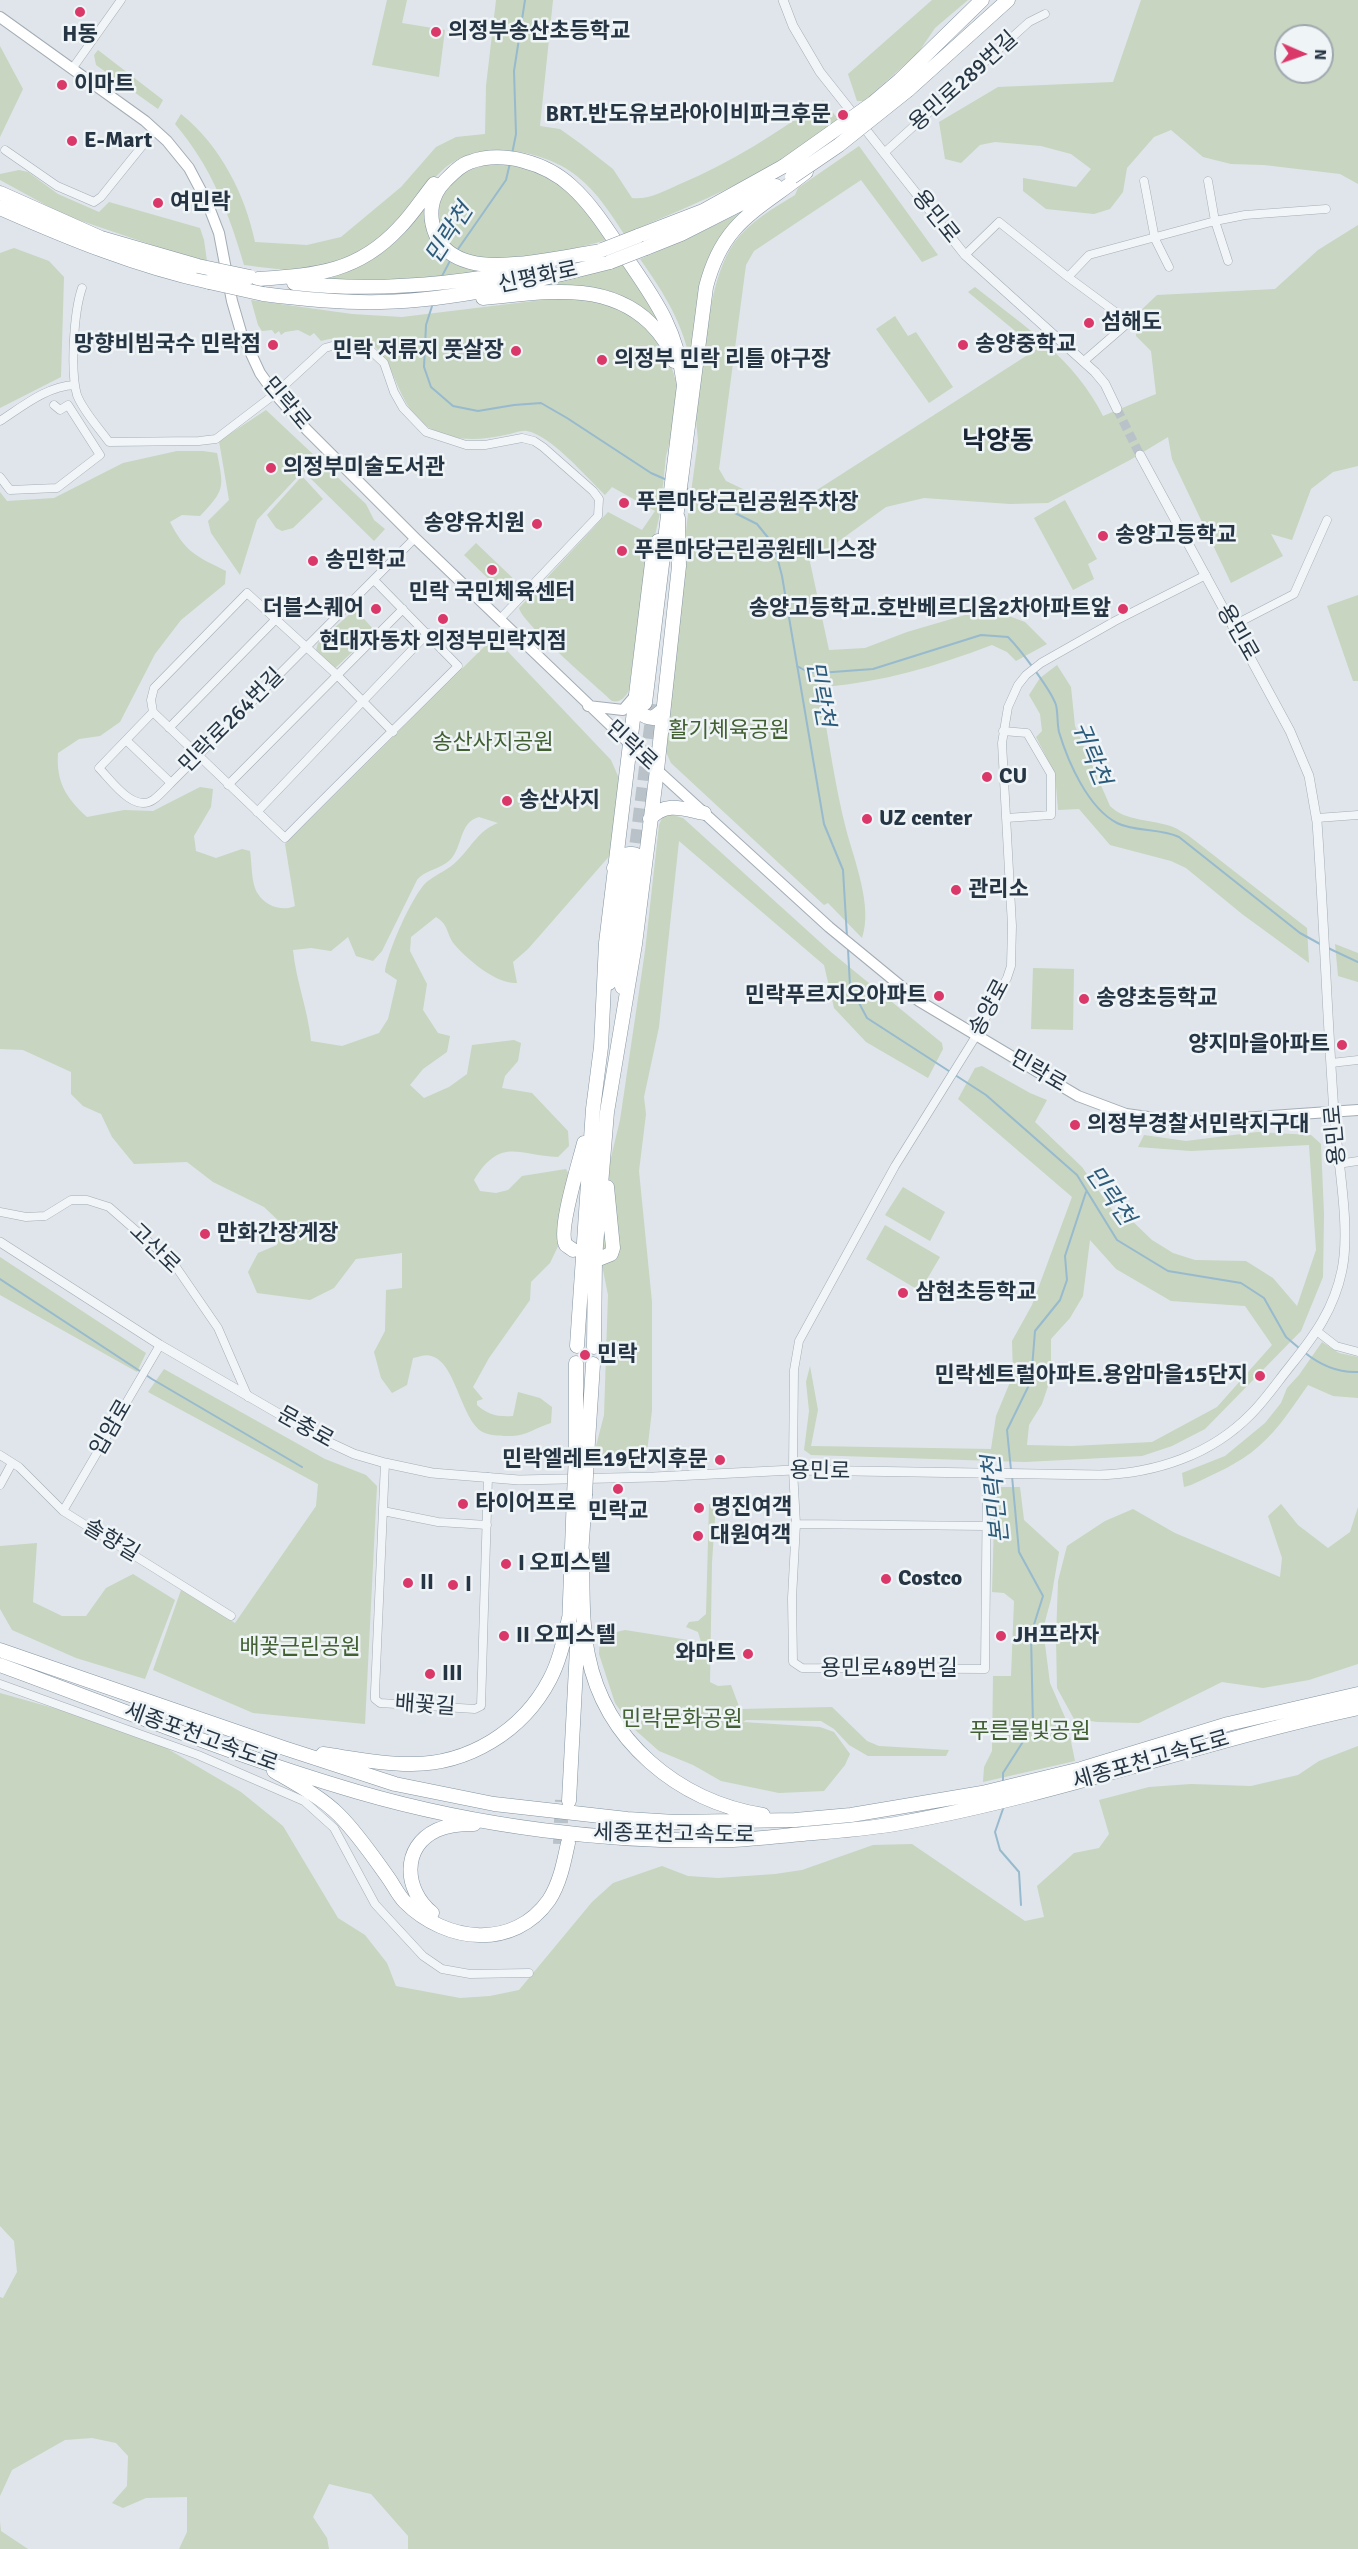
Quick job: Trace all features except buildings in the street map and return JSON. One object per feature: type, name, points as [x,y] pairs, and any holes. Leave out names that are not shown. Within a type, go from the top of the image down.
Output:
[{"type":"highway","name":"신평화로","points":[[0,193],[101,238],[198,266],[254,278],[425,299],[547,278],[603,255],[638,236],[790,175],[873,103],[904,85],[982,0]]},
{"type":"highway","name":"신평화로","points":[[603,255],[646,248],[714,218],[839,145],[904,85],[1008,0]]},
{"type":"highway","points":[[254,278],[315,275],[362,259],[398,230],[451,167],[464,158],[507,152],[529,159],[556,168],[575,182],[594,201],[676,322],[685,347],[689,379],[684,421]]},
{"type":"highway","points":[[489,155],[468,162],[454,172],[437,192],[431,211],[432,225],[440,243],[455,257],[473,263],[513,263],[603,255]]},
{"type":"highway","points":[[650,819],[657,770],[649,703],[677,468],[706,287],[714,260],[725,239],[790,175]]},
{"type":"highway","name":"신평화로","points":[[0,208],[114,256],[166,273],[263,294],[319,301],[468,291]]},
{"type":"highway","points":[[468,291],[586,293],[604,296],[637,310],[658,332],[672,355],[679,379],[684,421]]},
{"type":"highway","points":[[573,1250],[566,1245],[564,1238],[565,1218],[600,1111],[616,1048],[635,944],[629,864],[630,744],[649,703],[679,566],[673,507]]},
{"type":"highway","points":[[594,1347],[594,1258],[606,943],[629,864],[656,811],[664,807],[704,813]]},
{"type":"highway","points":[[600,1111],[613,1248],[611,1254],[601,1258]]},
{"type":"highway","points":[[577,1346],[600,1111]]},
{"type":"highway","points":[[576,1363],[581,1456]]},
{"type":"highway","points":[[582,1550],[566,1800],[569,1618],[581,1456],[593,1364]]},
{"type":"highway","points":[[579,1495],[584,1631],[589,1658],[604,1702],[624,1737],[651,1764],[682,1785],[711,1799],[747,1812],[795,1820]]},
{"type":"highway","points":[[284,1748],[410,1764],[444,1761],[479,1749],[502,1735],[522,1718],[539,1697],[559,1658],[569,1618]]},
{"type":"highway","name":"세종포천고속도로","points":[[0,1650],[395,1784],[494,1804],[627,1820],[675,1822],[795,1820],[896,1808],[1096,1771],[1358,1708]]},
{"type":"highway","name":"세종포천고속도로","points":[[0,1665],[252,1757],[359,1792],[494,1824],[626,1838],[733,1840],[866,1828],[973,1809],[1096,1771],[1228,1724],[1358,1694]]},
{"type":"highway","points":[[252,1757],[308,1791],[338,1814],[361,1840],[405,1902],[433,1924],[475,1937],[511,1931],[533,1918],[550,1898],[561,1873],[564,1843],[549,1882],[533,1907],[514,1920],[496,1928],[473,1928],[437,1917],[420,1903],[412,1887],[410,1868],[413,1851],[420,1841],[438,1829],[461,1824],[494,1824]]},
{"type":"main road","name":"민락로","points":[[0,17],[155,130],[189,168],[207,202],[219,233],[232,301],[241,332],[260,373],[307,430],[588,706],[829,927],[882,971],[920,1001],[1078,1096],[1126,1114],[1172,1122],[1358,1110]]},
{"type":"main road","points":[[588,706],[623,710],[649,703]]},
{"type":"street","points":[[72,69],[120,0]]},
{"type":"street","name":"용민로","points":[[783,0],[793,26],[820,72],[965,255],[1084,362],[1105,384],[1117,409]]},
{"type":"street","name":"용민로289번길","points":[[884,153],[1029,22],[1045,14]]},
{"type":"street","points":[[8,152],[57,186],[94,202],[101,197],[155,130]]},
{"type":"street","points":[[1208,181],[1215,221],[1228,261]]},
{"type":"street","points":[[1144,182],[1155,239],[1169,267]]},
{"type":"street","points":[[1068,276],[1089,255],[1215,221],[1245,215],[1326,209]]},
{"type":"street","points":[[965,255],[999,222],[1128,322],[1084,362]]},
{"type":"street","points":[[82,288],[76,305],[75,385],[78,398],[109,442],[216,439],[275,394],[325,348],[346,342],[368,348],[384,363],[394,392],[403,408],[426,432],[466,445],[485,445],[522,438],[534,441],[584,481],[598,499],[598,516],[500,619]]},
{"type":"street","points":[[0,421],[34,398],[62,386],[75,385]]},
{"type":"street","points":[[0,477],[10,490],[57,488],[100,455],[68,405],[60,410],[54,405]]},
{"type":"street","name":"용민로","points":[[654,1478],[793,1470],[1032,1476],[1124,1474],[1185,1459],[1211,1446],[1250,1416],[1318,1332],[1330,1311],[1337,1290],[1345,1249],[1334,1113],[1317,818],[1309,776],[1290,730],[1250,653],[1232,626],[1140,455]]},
{"type":"street","points":[[1232,626],[1294,594],[1327,520]]},
{"type":"street","name":"민락로264번길","points":[[153,712],[99,768],[132,801],[143,804],[152,801],[171,783],[415,538]]},
{"type":"street","name":"송양로","points":[[793,1470],[794,1370],[799,1341],[892,1172],[976,1036],[1011,966],[1012,926],[1003,731],[1008,707],[1018,686],[1041,663],[1115,621],[1206,575]]},
{"type":"street","points":[[374,580],[458,666],[393,732],[285,838],[153,712],[151,700],[154,688],[247,593],[337,675],[393,732]]},
{"type":"street","points":[[228,785],[403,609]]},
{"type":"street","points":[[169,728],[276,619]]},
{"type":"street","points":[[257,812],[428,633]]},
{"type":"street","points":[[1003,731],[1027,733],[1051,774],[1051,815],[1006,818]]},
{"type":"street","points":[[126,740],[171,783]]},
{"type":"street","points":[[1317,818],[1358,815]]},
{"type":"street","points":[[1331,1063],[1358,1060]]},
{"type":"street","points":[[1338,1164],[1358,1161]]},
{"type":"street","name":"고산로","points":[[0,1212],[26,1217],[45,1216],[71,1200],[87,1200],[110,1207],[174,1264],[218,1328],[248,1396]]},
{"type":"street","name":"문충로","points":[[0,1242],[160,1345],[324,1440],[354,1454],[432,1473],[519,1480],[654,1478]]},
{"type":"street","points":[[1318,1332],[1336,1346],[1358,1352]]},
{"type":"street","name":"입암로","points":[[63,1511],[160,1345]]},
{"type":"street","name":"솔향길","points":[[0,1455],[12,1463],[63,1511],[231,1616]]},
{"type":"street","points":[[0,1485],[12,1463]]},
{"type":"street","name":"배꽃길","points":[[385,1463],[375,1692],[375,1699],[380,1703],[475,1709],[481,1706],[488,1477]]},
{"type":"street","name":"용민로489번길","points":[[793,1470],[796,1524],[792,1656],[797,1666],[814,1668],[985,1669],[987,1475]]},
{"type":"street","points":[[382,1511],[438,1522],[487,1525]]},
{"type":"street","points":[[796,1524],[986,1526]]},
{"type":"street","points":[[0,1684],[198,1755],[304,1801],[334,1828],[375,1904],[423,1956],[442,1969],[470,1974],[529,1973]]},
{"type":"green space","points":[[387,0],[407,0],[402,23],[445,30],[439,77],[372,65]]},
{"type":"green space","points":[[496,0],[553,0],[540,126],[560,129],[613,169],[632,198],[644,198],[656,194],[718,166],[771,135],[823,100],[838,119],[789,155],[763,170],[708,198],[624,234],[591,189],[565,168],[531,154],[495,150],[460,158],[446,167],[388,233],[368,249],[345,260],[327,267],[302,270],[244,265],[232,227],[209,173],[175,124],[181,114],[208,140],[229,172],[245,206],[255,242],[307,245],[341,237],[401,187],[436,147],[456,137],[485,134],[486,86]]},
{"type":"green space","points":[[932,0],[968,0],[935,28],[918,53],[864,101],[857,101],[848,74]]},
{"type":"green space","points":[[1141,0],[1358,0],[1358,184],[1340,174],[1264,165],[1231,164],[1203,157],[1171,130],[1154,137],[1127,168],[1123,192],[1110,209],[1094,214],[1046,209],[1023,191],[1023,178],[1076,187],[1091,169],[1071,154],[1041,146],[995,142],[980,145],[961,163],[945,159],[939,122],[998,87],[1113,82]]},
{"type":"green space","points":[[0,46],[23,89],[0,137]]},
{"type":"green space","points":[[98,50],[163,100],[158,109],[96,65],[94,55]]},
{"type":"green space","name":"활기체육공원","points":[[859,146],[938,255],[922,262],[861,180],[754,251],[746,265],[719,469],[726,481],[764,499],[781,513],[1037,349],[968,292],[975,287],[1029,329],[1063,360],[1078,377],[1103,416],[1156,394],[1151,351],[1136,336],[1136,315],[1157,295],[1275,289],[1318,250],[1358,225],[1358,466],[1333,472],[1311,489],[1292,540],[1271,534],[1283,556],[1231,583],[1172,459],[1168,437],[1130,460],[1048,503],[1010,504],[924,498],[886,507],[810,562],[829,650],[865,648],[907,632],[965,615],[998,612],[1025,622],[1047,644],[1016,661],[1007,652],[992,645],[910,672],[869,681],[824,687],[821,697],[835,780],[864,898],[865,925],[862,938],[828,903],[824,905],[671,763],[666,752],[665,739],[687,522],[698,441],[696,420],[707,328],[717,280],[734,243],[747,228],[795,195],[798,188]]},
{"type":"green space","points":[[503,163],[539,173],[565,189],[609,239],[567,250],[496,262],[472,258],[450,248],[442,238],[438,223],[438,209],[448,187],[466,172]]},
{"type":"green space","points":[[19,170],[28,172],[58,194],[99,212],[109,202],[200,228],[207,261],[64,215],[0,180],[0,174]]},
{"type":"green space","points":[[432,200],[433,240],[504,271],[386,283],[313,278],[335,274],[421,211]]},
{"type":"green space","points":[[754,206],[723,238],[692,368],[678,323],[658,285],[640,259]]},
{"type":"green space","points":[[14,248],[49,261],[64,277],[61,377],[0,408],[0,253]]},
{"type":"green space","points":[[622,261],[629,266],[674,346],[646,313],[624,297],[583,287],[527,288]]},
{"type":"green space","points":[[558,298],[599,300],[641,319],[668,355],[677,385],[676,418],[666,456],[660,513],[641,598],[629,690],[620,701],[612,701],[533,627],[519,608],[608,512],[642,530],[655,511],[612,487],[605,495],[558,449],[537,434],[525,431],[469,439],[450,437],[433,430],[417,418],[380,352],[367,342],[348,337],[321,341],[314,333],[310,336],[298,330],[281,335],[279,331],[275,334],[272,330],[262,331],[251,300],[352,314],[402,317]]},
{"type":"green space","points":[[895,316],[908,336],[916,332],[953,387],[929,403],[876,329]]},
{"type":"green space","points":[[266,410],[366,504],[374,520],[385,529],[374,541],[303,471],[257,520],[240,575],[211,533],[208,521],[229,500],[219,441]]},
{"type":"green space","name":"송산사지공원","points":[[177,451],[217,453],[221,481],[214,500],[200,516],[182,515],[170,522],[187,547],[226,571],[225,584],[181,620],[155,654],[120,722],[100,736],[79,739],[58,753],[59,773],[64,789],[73,803],[87,817],[124,810],[153,811],[200,787],[213,789],[211,807],[194,836],[196,851],[216,858],[242,849],[250,851],[254,885],[261,898],[270,905],[280,908],[295,906],[285,844],[494,637],[611,760],[621,783],[612,853],[528,949],[513,962],[517,983],[500,980],[475,964],[454,944],[445,926],[436,917],[411,937],[410,951],[427,984],[423,1010],[438,1033],[450,1036],[447,1052],[423,1069],[410,1085],[424,1098],[449,1087],[467,1074],[472,1045],[514,1040],[521,1043],[518,1061],[505,1076],[502,1088],[532,1093],[568,1131],[569,1146],[558,1157],[521,1152],[502,1153],[484,1166],[474,1180],[480,1191],[496,1193],[508,1190],[522,1176],[566,1169],[571,1178],[562,1238],[550,1263],[531,1282],[530,1300],[489,1358],[473,1387],[483,1399],[477,1401],[477,1405],[498,1416],[513,1416],[518,1392],[540,1398],[552,1407],[551,1423],[517,1436],[485,1433],[470,1418],[447,1369],[440,1361],[429,1355],[413,1358],[407,1385],[392,1393],[381,1378],[374,1352],[385,1331],[386,1290],[402,1288],[402,1253],[356,1259],[334,1288],[310,1300],[257,1293],[248,1272],[258,1253],[277,1245],[281,1223],[264,1207],[213,1182],[187,1162],[134,1164],[112,1137],[101,1114],[83,1106],[71,1094],[71,1072],[23,1050],[0,1049],[0,492],[7,501],[54,498],[123,463]],"holes":[[[479,817],[498,823],[481,834],[454,864],[428,881],[416,897],[402,923],[387,963],[385,972],[397,980],[388,1019],[379,1033],[342,1046],[311,1041],[293,950],[311,948],[331,951],[348,937],[356,956],[373,961],[382,951],[417,880],[450,860],[464,829],[473,820]]]},
{"type":"green space","points":[[302,476],[323,499],[293,528],[282,531],[276,528],[267,515]]},
{"type":"green space","points":[[1065,500],[1097,559],[1088,564],[1094,579],[1073,590],[1034,518]]},
{"type":"green space","name":"민락 국민체육센터","points":[[476,543],[520,585],[508,598],[464,555]]},
{"type":"green space","points":[[1358,595],[1358,681],[1353,681],[1327,606]]},
{"type":"green space","points":[[355,609],[375,631],[334,669],[316,650],[318,643]]},
{"type":"green space","points":[[1057,665],[1071,687],[1075,726],[1110,806],[1131,818],[1165,824],[1189,836],[1307,928],[1309,963],[1242,914],[1186,868],[1171,861],[1110,845],[1079,809],[1058,810],[1055,774],[1036,737],[1042,731],[1040,714],[1029,695],[1040,678]]},
{"type":"green space","points":[[669,814],[683,818],[831,952],[942,1043],[943,1049],[928,1078],[866,1042],[834,1008],[824,965],[679,841],[659,1027],[644,1097],[646,1114],[639,1171],[652,1302],[652,1410],[646,1461],[626,1464],[592,1462],[604,1415],[608,1295],[602,1265],[607,1174],[620,1120],[645,951],[659,825],[662,818]]},
{"type":"green space","points":[[1335,944],[1358,953],[1358,982],[1338,976]]},
{"type":"green space","points":[[1033,968],[1074,969],[1073,1030],[1031,1029]]},
{"type":"green space","points":[[982,1066],[1047,1100],[1035,1122],[1082,1167],[1115,1214],[1126,1215],[1152,1240],[1173,1253],[1195,1260],[1246,1261],[1273,1278],[1297,1306],[1316,1250],[1309,1145],[1191,1151],[1138,1147],[1144,1135],[1186,1141],[1257,1132],[1311,1135],[1321,1144],[1324,1214],[1323,1277],[1301,1331],[1205,1429],[1172,1446],[1142,1456],[1025,1462],[811,1455],[804,1450],[809,1411],[806,1382],[810,1366],[818,1410],[811,1446],[991,1449],[996,1416],[1013,1375],[1012,1341],[1032,1305],[1072,1197],[958,1099],[975,1068]],"holes":[[[1090,1240],[1116,1269],[1171,1301],[1245,1306],[1272,1345],[1217,1407],[1152,1442],[1072,1446],[1027,1445],[1029,1425],[1042,1404],[1051,1377],[1051,1339],[1070,1318],[1083,1296]]]},
{"type":"green space","points":[[903,1187],[945,1212],[930,1241],[885,1215]]},
{"type":"green space","points":[[885,1225],[940,1257],[920,1291],[866,1259]]},
{"type":"green space","points":[[0,1257],[146,1353],[137,1372],[0,1295]]},
{"type":"green space","points":[[1322,1342],[1339,1353],[1358,1357],[1358,1398],[1333,1396],[1308,1385],[1279,1425],[1251,1452],[1226,1468],[1184,1487],[1182,1473],[1225,1456],[1265,1423],[1281,1403],[1287,1388]]},
{"type":"green space","name":"배꽃근린공원","points":[[164,1369],[325,1459],[366,1475],[377,1486],[365,1724],[253,1713],[153,1670],[181,1590],[235,1623],[316,1506],[318,1484],[148,1392]]},
{"type":"green space","name":"푸른물빛공원","points":[[995,1487],[1020,1487],[1024,1520],[1059,1552],[1043,1629],[1050,1683],[1067,1722],[1075,1761],[983,1782],[984,1767],[992,1751],[993,1676],[1011,1676],[1014,1601],[1004,1593],[992,1592]]},
{"type":"green space","name":"민락문화공원","points":[[709,1504],[716,1504],[712,1562],[710,1682],[718,1686],[731,1685],[740,1709],[832,1707],[867,1741],[879,1746],[949,1750],[946,1756],[868,1756],[849,1745],[834,1729],[821,1721],[746,1720],[743,1722],[820,1727],[834,1732],[850,1754],[845,1765],[824,1791],[779,1793],[721,1781],[693,1765],[659,1751],[633,1728],[615,1703],[599,1654],[600,1636],[625,1630],[701,1642],[698,1632],[686,1627],[689,1622],[698,1621],[706,1614]]},
{"type":"green space","points":[[1281,1504],[1298,1525],[1328,1548],[1350,1532],[1358,1507],[1358,1664],[1309,1680],[1263,1688],[1222,1682],[1139,1723],[1074,1719],[1057,1688],[1058,1581],[1067,1546],[1105,1521],[1133,1509],[1175,1533],[1280,1577],[1282,1558],[1268,1516]]},
{"type":"green space","points":[[37,1543],[33,1602],[62,1616],[86,1616],[106,1588],[133,1574],[175,1600],[145,1679],[76,1658],[12,1630],[0,1609],[0,1546]]},
{"type":"green space","points":[[0,1693],[139,1732],[241,1792],[283,1826],[338,1918],[365,1935],[387,1963],[396,1986],[460,1998],[490,1996],[519,1990],[592,1902],[613,1883],[662,1866],[688,1876],[718,1878],[775,1874],[802,1870],[873,1845],[912,1844],[1025,1921],[1044,1917],[1037,1886],[1074,1853],[1099,1848],[1109,1834],[1099,1800],[1149,1787],[1191,1784],[1251,1786],[1298,1775],[1319,1761],[1358,1746],[1358,2549],[408,2549],[408,2536],[371,2494],[329,2484],[313,2517],[327,2538],[329,2549],[179,2549],[187,2532],[187,2497],[146,2498],[123,2508],[112,2503],[127,2486],[128,2456],[116,2443],[92,2438],[65,2440],[12,2470],[0,2496],[0,2297],[3,2298],[17,2272],[14,2241],[0,2226]]},
{"type":"green space","points":[[0,2522],[1,2531],[28,2549],[0,2549]]},
{"type":"waterway","name":"민락천","points":[[512,154],[516,134],[514,71],[525,0]]},
{"type":"waterway","name":"민락천","points":[[456,252],[506,180],[510,163]]},
{"type":"waterway","name":"민락천","points":[[441,278],[451,259]]},
{"type":"waterway","name":"민락천","points":[[433,303],[426,325],[424,367],[431,387],[453,406],[478,411],[541,403],[651,473],[667,480]]},
{"type":"waterway","name":"민락천","points":[[685,488],[757,524],[774,545],[782,576],[824,824],[843,870],[847,937]]},
{"type":"waterway","name":"귀락천","points":[[797,666],[806,671],[819,673],[873,669],[981,635],[1008,637],[1035,670],[1053,698],[1057,708],[1059,732],[1068,757],[1080,783],[1097,807],[1124,826],[1164,832],[1179,837],[1300,933],[1320,944]]},
{"type":"waterway","name":"귀락천","points":[[1328,948],[1358,962]]},
{"type":"waterway","name":"민락천","points":[[848,949],[850,986],[867,1018],[986,1095],[1077,1175],[1117,1240],[1168,1271],[1241,1283],[1264,1298],[1286,1337],[1299,1348]]},
{"type":"waterway","name":"본민락천","points":[[1011,1470],[1007,1430],[1031,1381],[1035,1331],[1060,1300],[1067,1280],[1065,1256],[1086,1192]]},
{"type":"waterway","points":[[0,1279],[152,1379],[302,1467]]},
{"type":"waterway","name":"민락천","points":[[1304,1352],[1329,1367],[1358,1372]]},
{"type":"waterway","name":"본민락천","points":[[1003,1783],[1003,1773],[1033,1726],[1031,1634],[1043,1596],[1019,1552],[1012,1476]]},
{"type":"waterway","name":"본민락천","points":[[1004,1806],[995,1832],[1000,1850],[1019,1872],[1021,1905]]},
{"type":"tunnel","points":[[1117,409],[1140,455]]},
{"type":"tunnel","points":[[634,864],[654,703]]},
{"type":"tunnel","points":[[560,1844],[562,1800]]},
{"type":"place","name":"H동","points":[[80,12]]},
{"type":"place","name":"의정부송산초등학교","points":[[436,32]]},
{"type":"place","name":"이마트","points":[[62,85]]},
{"type":"place","name":"BRT.반도유보라아이비파크후문","points":[[843,115]]},
{"type":"place","name":"E-Mart","points":[[72,141]]},
{"type":"place","name":"여민락","points":[[158,203]]},
{"type":"place","name":"섬해도","points":[[1089,323]]},
{"type":"place","name":"망향비빔국수 민락점","points":[[273,345]]},
{"type":"place","name":"송양중학교","points":[[963,345]]},
{"type":"place","name":"민락 저류지 풋살장","points":[[516,351]]},
{"type":"place","name":"의정부 민락 리틀 야구장","points":[[602,360]]},
{"type":"place","name":"의정부미술도서관","points":[[271,468]]},
{"type":"place","name":"푸른마당근린공원주차장","points":[[624,503]]},
{"type":"place","name":"송양유치원","points":[[537,524]]},
{"type":"place","name":"송양고등학교","points":[[1103,536]]},
{"type":"place","name":"푸른마당근린공원테니스장","points":[[622,551]]},
{"type":"place","name":"송민학교","points":[[313,561]]},
{"type":"place","name":"민락 국민체육센터","points":[[492,570]]},
{"type":"place","name":"더블스퀘어","points":[[376,609]]},
{"type":"place","name":"송양고등학교.호반베르디움2차아파트앞","points":[[1123,609]]},
{"type":"place","name":"현대자동차 의정부민락지점","points":[[443,619]]},
{"type":"place","name":"CU","points":[[987,777]]},
{"type":"place","name":"송산사지","points":[[507,801]]},
{"type":"place","name":"UZ center","points":[[867,819]]},
{"type":"place","name":"관리소","points":[[956,890]]},
{"type":"place","name":"민락푸르지오아파트","points":[[939,996]]},
{"type":"place","name":"송양초등학교","points":[[1084,999]]},
{"type":"place","name":"양지마을아파트","points":[[1342,1045]]},
{"type":"place","name":"의정부경찰서민락지구대","points":[[1075,1125]]},
{"type":"place","name":"만화간장게장","points":[[205,1234]]},
{"type":"place","name":"삼현초등학교","points":[[903,1293]]},
{"type":"place","name":"민락","points":[[585,1355]]},
{"type":"place","name":"민락센트럴아파트.용암마을15단지","points":[[1260,1376]]},
{"type":"place","name":"민락엘레트19단지후문","points":[[720,1460]]},
{"type":"place","name":"민락교","points":[[618,1489]]},
{"type":"place","name":"타이어프로","points":[[463,1504]]},
{"type":"place","name":"명진여객","points":[[699,1508]]},
{"type":"place","name":"대원여객","points":[[698,1536]]},
{"type":"place","name":"I 오피스텔","points":[[506,1564]]},
{"type":"place","name":"Costco","points":[[886,1579]]},
{"type":"place","name":"II","points":[[408,1583]]},
{"type":"place","name":"I","points":[[453,1585]]},
{"type":"place","name":"II 오피스텔","points":[[504,1636]]},
{"type":"place","name":"JH프라자","points":[[1001,1636]]},
{"type":"place","name":"와마트","points":[[748,1654]]},
{"type":"place","name":"III","points":[[430,1674]]},
{"type":"district","name":"낙양동","points":[[998,442]]}]
